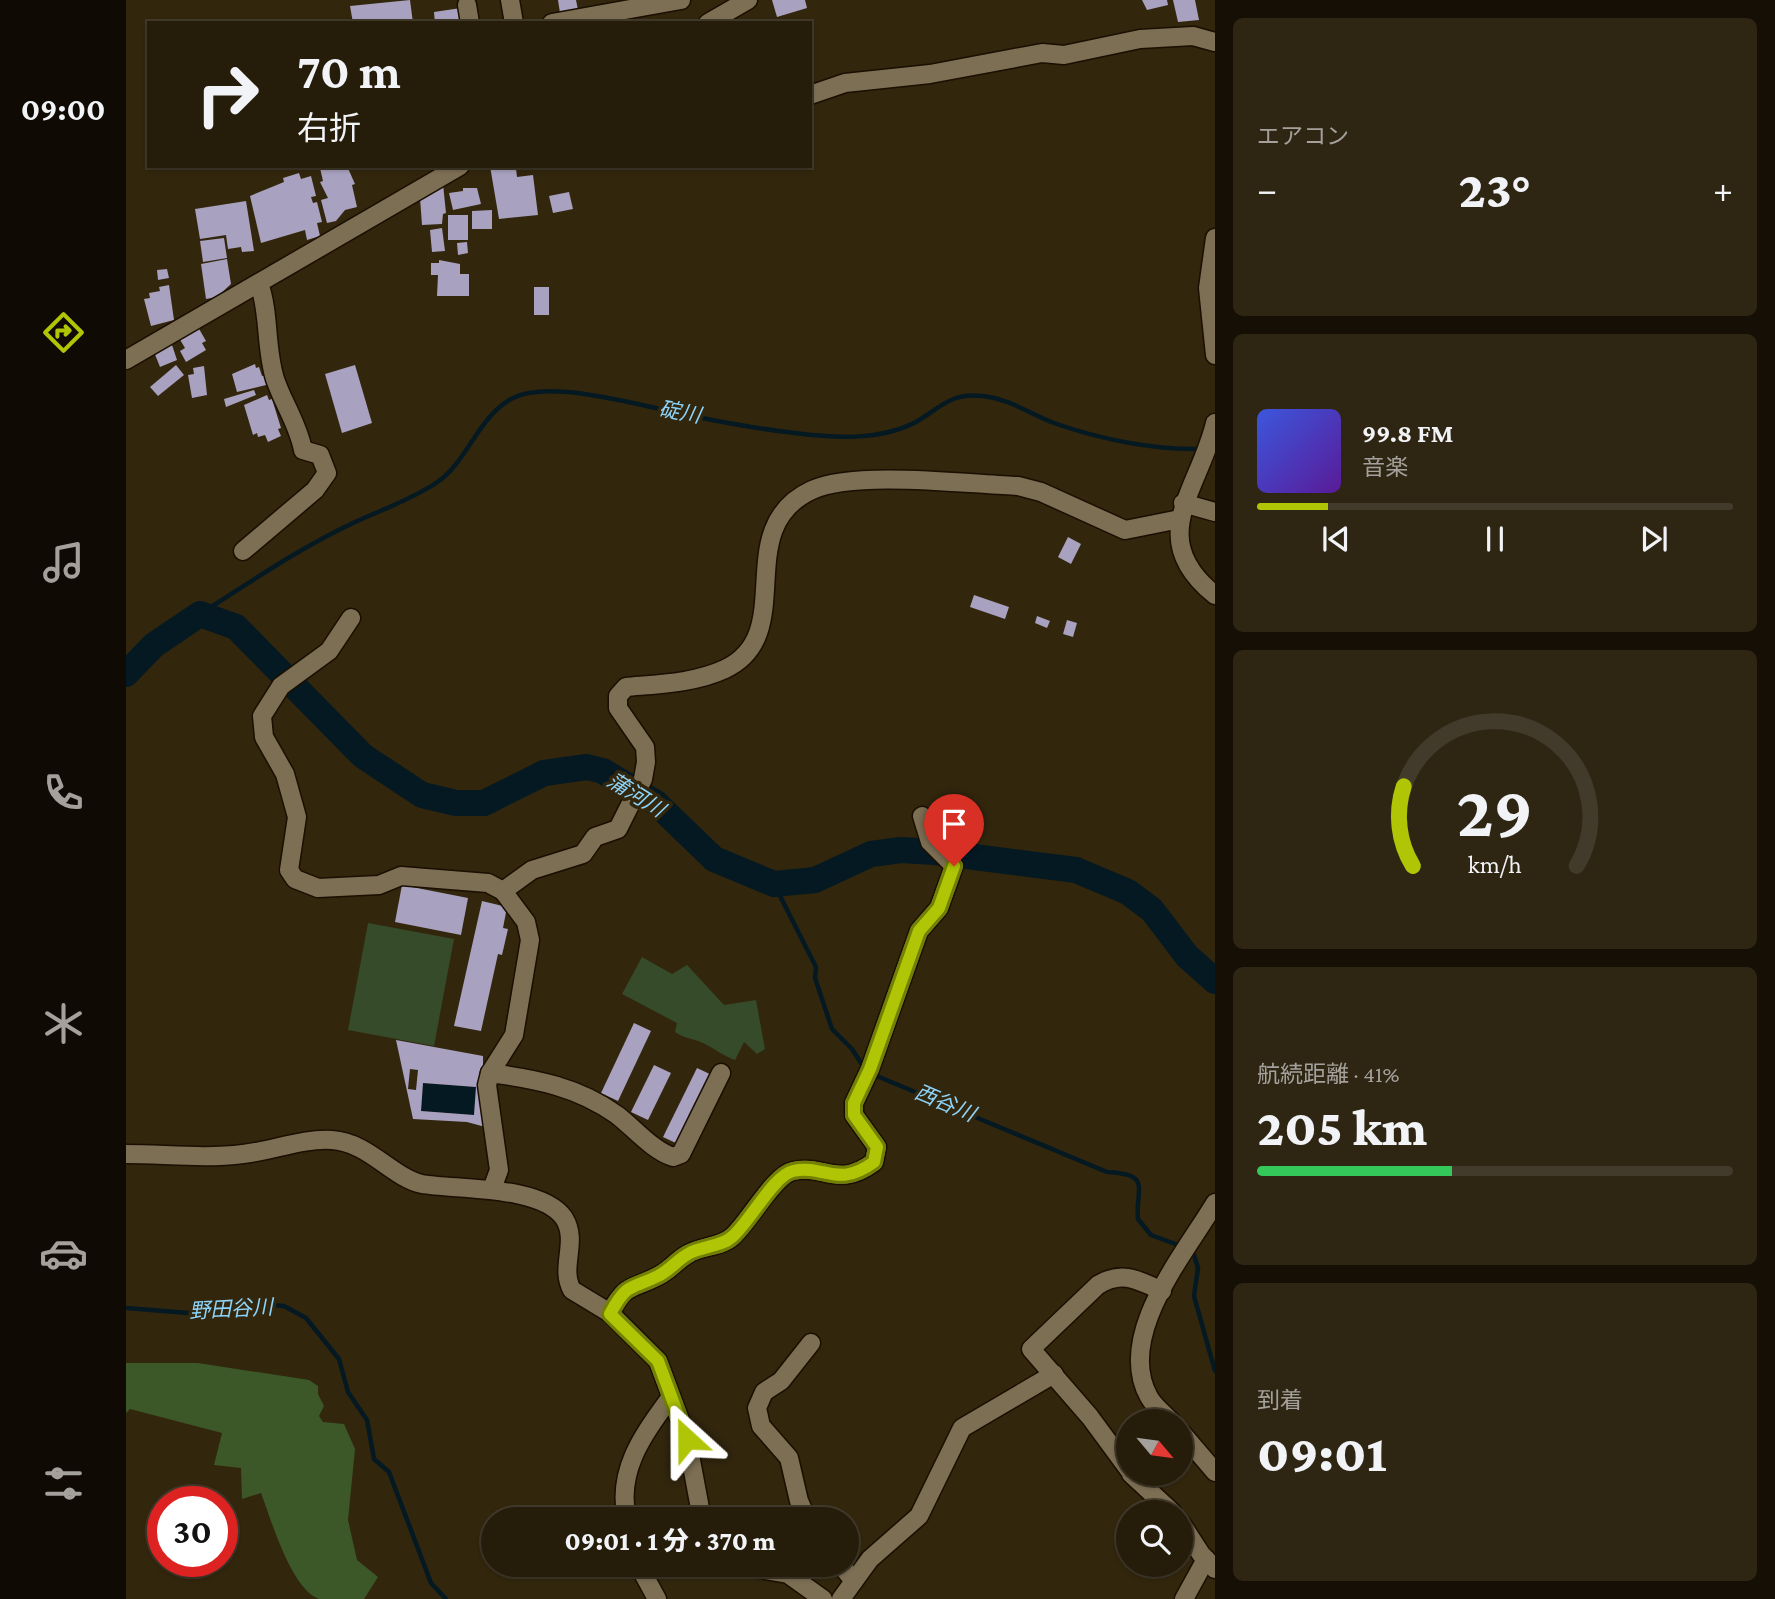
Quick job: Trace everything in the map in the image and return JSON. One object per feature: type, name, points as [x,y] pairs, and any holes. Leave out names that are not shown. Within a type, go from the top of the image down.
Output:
[{"type":"street","points":[[510,0],[514,21]]},
{"type":"street","points":[[576,21],[599,19],[681,0]]},
{"type":"street","points":[[711,21],[748,0]]},
{"type":"street","points":[[467,5],[470,21]]},
{"type":"street","points":[[812,94],[845,83],[930,74],[1042,53],[1064,55],[1140,39],[1193,36],[1215,42]]},
{"type":"street","points":[[1175,46],[1215,51]]},
{"type":"street","points":[[126,360],[457,168]]},
{"type":"street","points":[[1214,242],[1208,288],[1208,313],[1215,352]]},
{"type":"street","points":[[243,551],[315,490],[327,474],[320,455],[303,450],[300,434],[275,378],[269,348],[268,307],[259,283]]},
{"type":"street","points":[[1213,431],[1182,511],[1179,543],[1186,564],[1215,595]]},
{"type":"street","points":[[503,891],[532,870],[583,854],[596,837],[618,829],[643,779],[645,747],[618,708],[618,695],[626,687],[687,681],[727,668],[747,653],[763,624],[769,538],[788,503],[813,489],[863,480],[1018,486],[1041,492],[1125,530],[1182,511],[1215,512]]},
{"type":"street","points":[[351,618],[329,651],[281,686],[262,716],[264,737],[285,774],[297,817],[289,870],[295,879],[318,888],[379,885],[401,876],[488,883],[503,891],[526,922],[530,940],[514,1035],[490,1073],[487,1085],[499,1170],[492,1189]]},
{"type":"street","points":[[610,1314],[620,1295],[631,1285],[659,1276],[688,1253],[730,1239],[785,1174],[802,1171],[840,1177],[864,1169],[874,1162],[877,1147],[854,1115],[854,1103],[869,1071],[919,931],[939,908],[954,866],[930,842],[922,816]]},
{"type":"street","points":[[490,1073],[542,1080],[560,1086],[601,1105],[673,1157],[681,1154],[721,1073]]},
{"type":"street","points":[[126,1154],[242,1155],[332,1140],[357,1147],[420,1184],[492,1189],[543,1202],[563,1217],[570,1237],[568,1282],[580,1297],[610,1314],[658,1361],[687,1439],[700,1507]]},
{"type":"street","points":[[1160,1409],[1150,1398],[1138,1356],[1147,1317],[1215,1203]]},
{"type":"street","points":[[1116,1454],[1054,1374],[1031,1349],[1098,1285],[1111,1277],[1121,1276],[1162,1291]]},
{"type":"street","points":[[802,1507],[789,1458],[761,1426],[757,1408],[765,1392],[781,1381],[811,1343]]},
{"type":"street","points":[[841,1599],[870,1559],[919,1516],[962,1428],[1054,1374]]},
{"type":"street","points":[[626,1507],[624,1481],[630,1462],[670,1398]]},
{"type":"street","points":[[1194,1447],[1215,1472]]},
{"type":"street","points":[[1145,1486],[1159,1500]]},
{"type":"street","points":[[1184,1599],[1210,1564],[1193,1540]]},
{"type":"street","points":[[645,1577],[657,1599]]},
{"type":"street","points":[[792,1577],[823,1599]]},
{"type":"street","points":[[851,1577],[854,1581]]},
{"type":"green space","points":[[368,923],[454,939],[434,1046],[348,1030]]},
{"type":"green space","points":[[642,957],[672,974],[687,965],[724,1005],[756,1000],[765,1049],[757,1054],[744,1042],[735,1060],[675,1032],[677,1023],[622,994]]},
{"type":"green space","points":[[126,1363],[198,1363],[309,1380],[318,1386],[318,1394],[324,1406],[319,1416],[323,1422],[344,1424],[355,1449],[348,1520],[357,1560],[378,1577],[364,1599],[319,1599],[309,1593],[283,1552],[261,1493],[242,1499],[241,1468],[214,1465],[222,1433],[130,1409],[126,1413]]},
{"type":"water","points":[[200,614],[184,633],[126,682],[126,661],[142,646],[168,624]]},
{"type":"water","points":[[423,1083],[476,1087],[474,1115],[421,1111]]},
{"type":"building","points":[[410,0],[413,21],[353,21],[350,6]]},
{"type":"building","points":[[558,0],[576,0],[578,10],[560,13]]},
{"type":"building","points":[[772,0],[805,0],[807,8],[777,17]]},
{"type":"building","points":[[1142,0],[1167,0],[1168,5],[1147,10]]},
{"type":"building","points":[[1173,0],[1195,0],[1199,20],[1178,22]]},
{"type":"building","points":[[461,8],[463,21],[435,21],[434,12]]},
{"type":"building","points":[[320,168],[348,168],[355,184],[352,185],[357,207],[345,210],[336,221],[327,223],[321,200],[328,198],[320,182],[323,181]]},
{"type":"building","points":[[490,168],[516,169],[517,177],[533,175],[538,215],[499,219]]},
{"type":"building","points":[[299,173],[301,179],[311,176],[316,196],[311,197],[313,203],[317,202],[322,222],[317,223],[320,236],[307,240],[305,230],[261,243],[250,196],[284,182],[283,178]]},
{"type":"building","points":[[443,184],[446,213],[443,214],[442,224],[422,225],[420,198]]},
{"type":"building","points":[[463,188],[477,188],[481,204],[453,210],[449,193],[463,191]]},
{"type":"building","points":[[569,192],[573,209],[553,213],[549,196]]},
{"type":"building","points":[[246,201],[254,251],[242,252],[241,247],[228,249],[226,235],[200,239],[195,209]]},
{"type":"building","points":[[492,210],[492,229],[472,229],[472,211]]},
{"type":"building","points":[[448,215],[468,215],[468,240],[448,240]]},
{"type":"building","points":[[442,228],[445,251],[432,252],[430,230]]},
{"type":"building","points":[[224,238],[227,258],[203,262],[200,241]]},
{"type":"building","points":[[467,242],[468,253],[458,255],[457,243]]},
{"type":"building","points":[[227,259],[231,284],[217,297],[206,299],[201,264]]},
{"type":"building","points":[[439,260],[460,264],[460,274],[469,274],[469,296],[437,296],[438,275],[431,275],[431,263],[439,263]]},
{"type":"building","points":[[167,269],[169,278],[158,280],[157,270]]},
{"type":"building","points":[[169,285],[174,320],[151,326],[144,299],[150,298],[149,293],[160,291],[159,287]]},
{"type":"building","points":[[534,287],[549,287],[549,315],[534,315]]},
{"type":"building","points":[[198,327],[206,341],[202,343],[206,350],[186,362],[180,351],[185,348],[179,338]]},
{"type":"building","points":[[172,345],[177,360],[160,367],[154,352]]},
{"type":"building","points":[[255,364],[262,376],[267,375],[270,384],[237,392],[232,374]]},
{"type":"building","points":[[176,365],[184,375],[158,396],[150,387]]},
{"type":"building","points":[[355,365],[372,423],[342,433],[325,374]]},
{"type":"building","points":[[204,366],[207,395],[192,398],[188,375],[194,374],[193,368]]},
{"type":"building","points":[[254,390],[256,395],[226,407],[224,399]]},
{"type":"building","points":[[267,395],[269,400],[272,399],[281,428],[278,429],[281,436],[268,442],[265,435],[253,435],[244,405]]},
{"type":"building","points":[[1068,537],[1081,544],[1071,564],[1058,557]]},
{"type":"building","points":[[974,595],[1009,607],[1005,619],[970,607]]},
{"type":"building","points":[[1037,616],[1050,621],[1047,628],[1035,623]]},
{"type":"building","points":[[1067,620],[1077,623],[1073,637],[1063,634]]},
{"type":"building","points":[[402,885],[468,898],[461,935],[395,922]]},
{"type":"building","points":[[482,901],[507,907],[503,928],[508,929],[502,955],[498,954],[481,1031],[454,1026]]},
{"type":"building","points":[[634,1023],[651,1031],[618,1101],[601,1093]]},
{"type":"building","points":[[396,1040],[483,1056],[483,1105],[489,1128],[467,1122],[413,1119]],"holes":[[[410,1069],[418,1070],[416,1090],[408,1089]],[[423,1083],[476,1087],[474,1115],[421,1111]]]},
{"type":"building","points":[[654,1065],[671,1073],[648,1120],[631,1112]]},
{"type":"building","points":[[697,1068],[714,1076],[680,1145],[663,1137]]},
{"type":"waterway","name":"碇川","points":[[200,614],[312,544],[436,483],[456,464],[490,416],[513,398],[530,393],[552,391],[601,396],[743,426],[840,437],[871,435],[900,429],[953,399],[971,395],[983,396],[1011,403],[1054,423],[1108,439],[1164,448],[1200,449]]},
{"type":"waterway","name":"蒲河川","points":[[126,674],[154,645],[200,614],[236,627],[363,756],[422,795],[456,803],[484,803],[544,773],[587,767],[603,771],[656,803],[714,859],[774,884],[815,880],[871,854],[901,850],[1076,870],[1128,892],[1152,910],[1187,956],[1215,981]]},
{"type":"waterway","name":"西谷川","points":[[774,884],[816,967],[815,978],[832,1029],[852,1049],[865,1069]]},
{"type":"waterway","name":"西谷川","points":[[872,1074],[1107,1172],[1131,1176],[1139,1185],[1138,1219],[1151,1235],[1178,1245]]},
{"type":"waterway","name":"西谷川","points":[[1194,1255],[1198,1268],[1194,1296],[1215,1371]]},
{"type":"waterway","name":"野田谷川","points":[[126,1308],[201,1314],[260,1304],[284,1306],[306,1318],[339,1359],[348,1392],[367,1420],[374,1459],[389,1472],[431,1583],[446,1599]]},
{"type":"route","points":[[687,1439],[658,1361],[610,1314],[620,1295],[631,1285],[659,1276],[688,1253],[730,1239],[751,1218],[785,1174],[802,1171],[840,1177],[864,1169],[874,1162],[877,1147],[854,1115],[854,1103],[870,1069],[882,1028],[919,931],[939,908],[954,866]]}]
